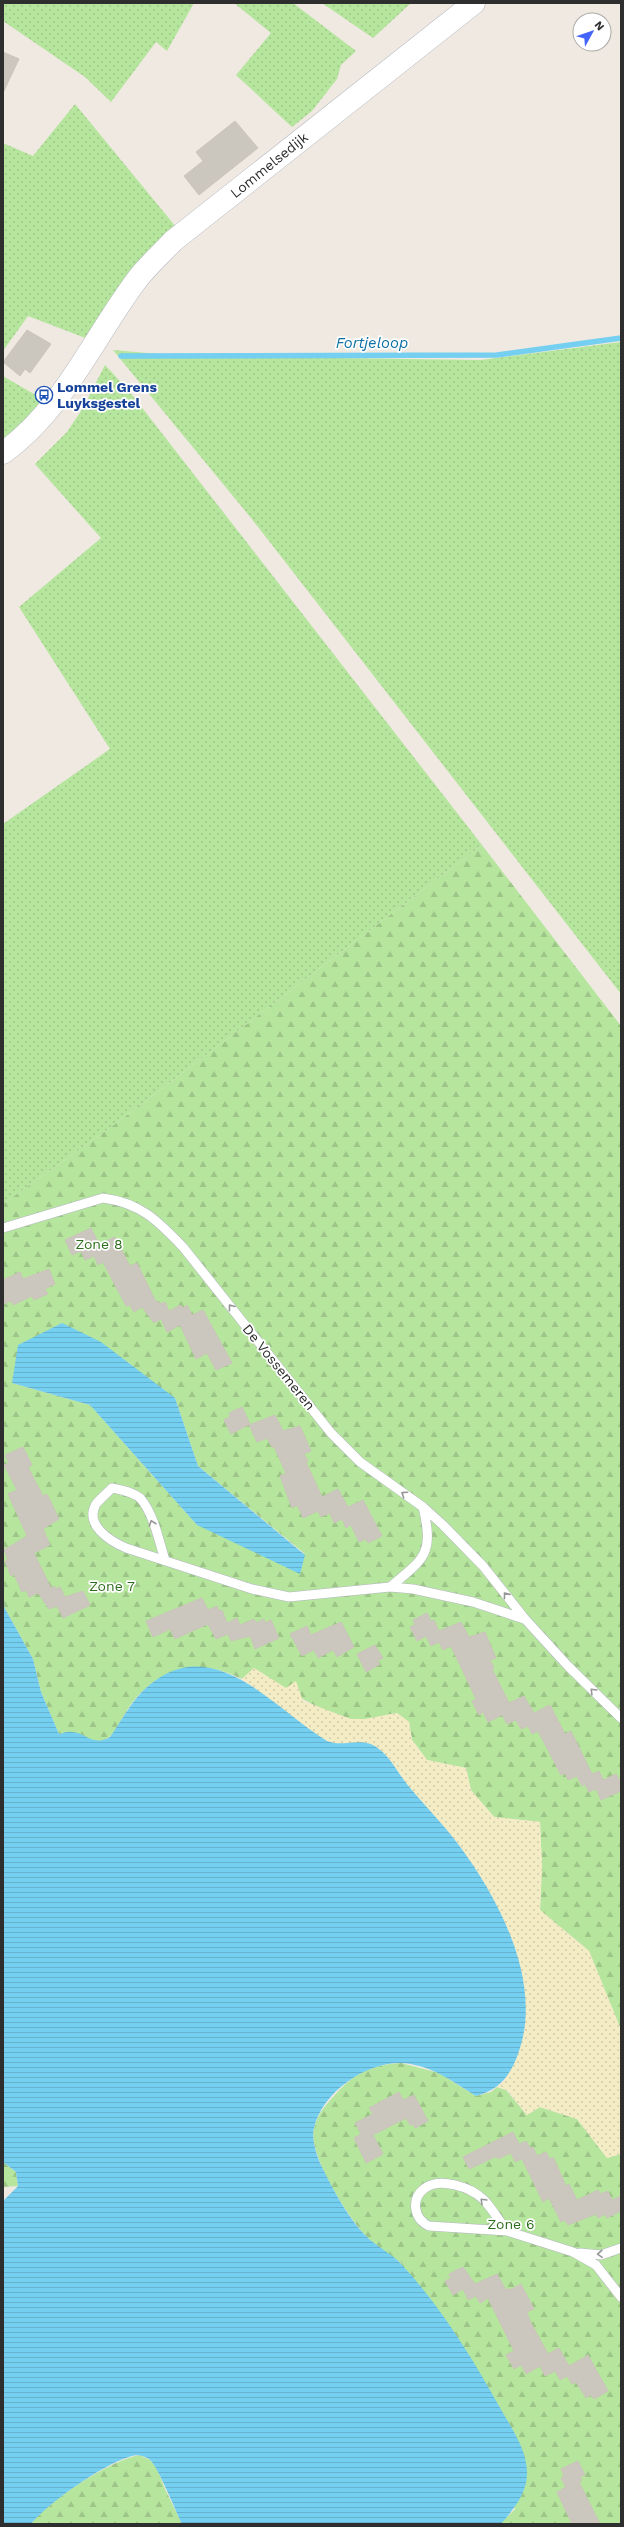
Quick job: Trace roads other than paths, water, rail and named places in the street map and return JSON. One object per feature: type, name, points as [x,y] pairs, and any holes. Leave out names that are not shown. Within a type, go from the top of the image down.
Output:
[{"type":"main road","name":"Lommelsedijk","points":[[3,453],[40,421],[91,352],[136,280],[173,242],[474,3]]},
{"type":"lane","name":"De Vossemeren","points":[[3,1228],[103,1198],[120,1200],[136,1206],[162,1224],[183,1247],[331,1433],[360,1462],[423,1507],[483,1566],[525,1619],[621,1718]]},
{"type":"lane","name":"De Vossemeren","points":[[165,1560],[148,1511],[140,1498],[124,1491],[112,1488],[96,1505],[93,1519],[97,1529],[111,1541],[165,1560],[252,1589],[289,1597],[390,1587],[413,1589],[473,1602],[525,1619]]},
{"type":"lane","points":[[390,1587],[419,1563],[427,1548],[428,1530],[423,1507]]},
{"type":"lane","points":[[507,2231],[482,2199],[460,2187],[442,2184],[432,2185],[424,2189],[418,2197],[416,2215],[420,2222],[429,2226],[507,2231],[578,2253],[601,2255],[621,2248]]},
{"type":"lane","points":[[578,2253],[596,2265],[621,2296]]},
{"type":"water","points":[[62,1323],[101,1342],[175,1398],[198,1466],[305,1555],[300,1574],[197,1525],[90,1405],[12,1383],[18,1345]]},
{"type":"water","points":[[3,1605],[33,1659],[41,1692],[59,1734],[73,1732],[79,1733],[93,1740],[103,1740],[110,1737],[140,1694],[165,1674],[190,1667],[214,1669],[238,1678],[261,1692],[327,1741],[333,1743],[367,1743],[373,1745],[384,1753],[407,1784],[453,1837],[474,1866],[489,1891],[514,1944],[522,1972],[526,2000],[525,2027],[518,2054],[515,2062],[503,2081],[491,2090],[476,2096],[440,2074],[421,2066],[400,2063],[386,2064],[372,2068],[346,2082],[335,2092],[319,2115],[314,2128],[313,2137],[320,2163],[347,2212],[365,2235],[398,2261],[430,2298],[455,2332],[521,2445],[526,2462],[527,2479],[523,2493],[519,2500],[501,2524],[182,2524],[157,2470],[149,2459],[137,2455],[118,2461],[91,2476],[62,2496],[39,2515],[31,2524],[3,2524],[3,2201],[18,2186],[16,2172],[3,2162]]},
{"type":"waterway","name":"Fortjeloop","points":[[121,356],[497,355],[621,338]]},
{"type":"place","name":"Lommel Grens Luyksgestel","points":[[44,395]]},
{"type":"park label","name":"Zone 8","points":[[99,1244]]},
{"type":"park label","name":"Zone 7","points":[[112,1586]]},
{"type":"park label","name":"Zone 6","points":[[511,2224]]}]
